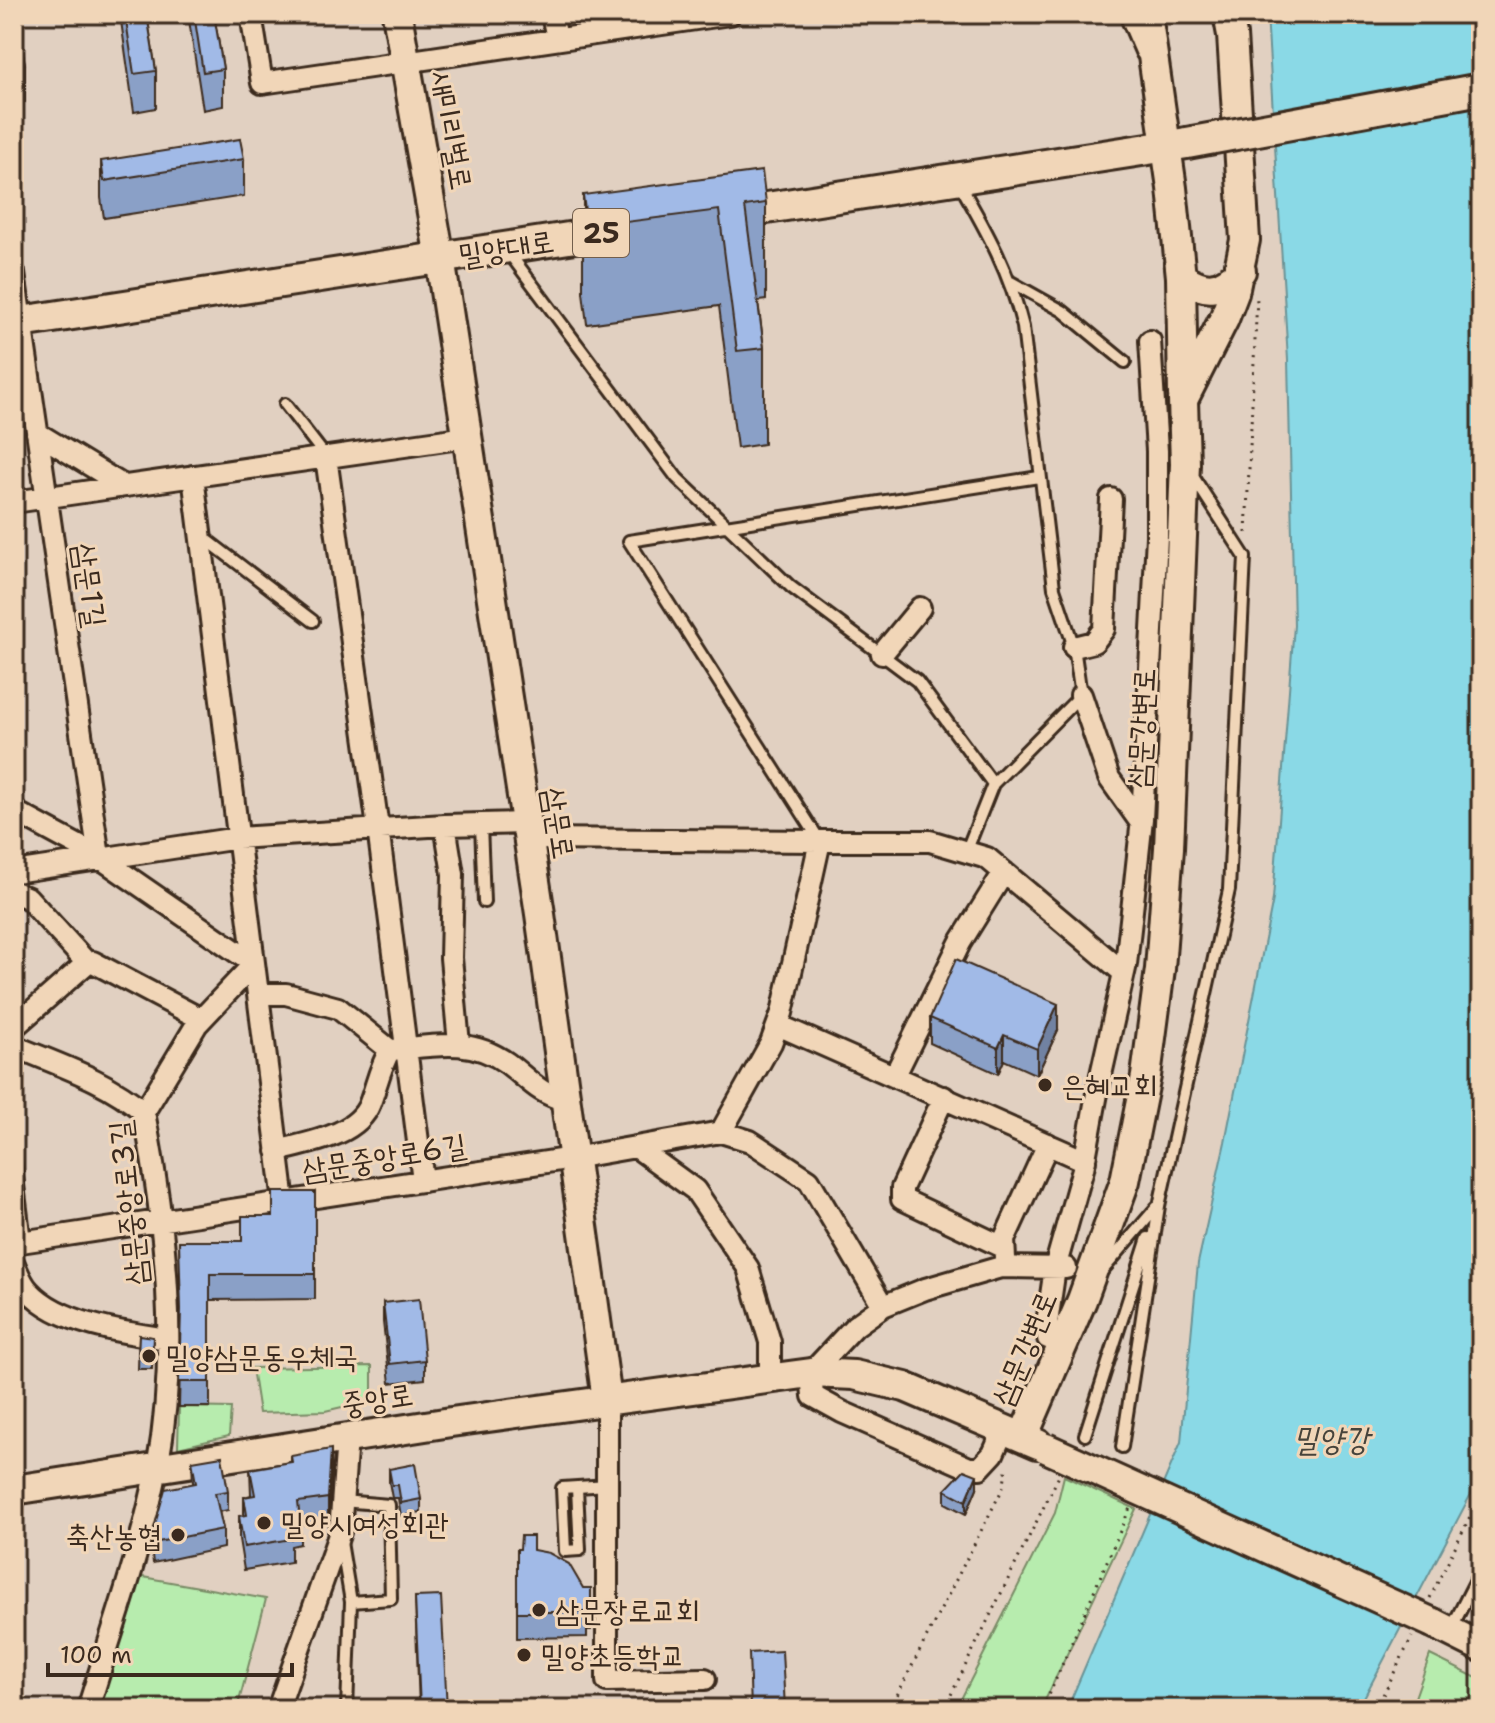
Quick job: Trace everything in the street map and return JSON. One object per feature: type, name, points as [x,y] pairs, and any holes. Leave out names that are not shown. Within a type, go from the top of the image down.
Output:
[{"type":"main road","points":[[708,217],[1176,145],[1481,89]]},
{"type":"main road","name":"밀양대로","points":[[18,323],[646,226]]},
{"type":"street","points":[[251,14],[262,83],[687,17],[730,14]]},
{"type":"street","name":"새미리벌로","points":[[397,14],[440,258]]},
{"type":"street","points":[[552,14],[557,39]]},
{"type":"street","points":[[1130,14],[1154,65]]},
{"type":"street","points":[[1147,14],[1154,65],[1176,145],[1172,188],[1181,277],[1183,400]]},
{"type":"street","name":"삼문강변로","points":[[1021,1436],[1085,1291],[1125,1181],[1146,1076],[1160,969],[1177,703],[1185,464],[1183,400],[1224,319],[1241,271],[1245,240],[1232,35],[1228,14]]},
{"type":"street","name":"삼문로","points":[[440,258],[540,914],[607,1400]]},
{"type":"street","points":[[1181,277],[1207,289],[1226,284],[1241,271]]},
{"type":"street","name":"삼문1길","points":[[14,273],[18,323],[47,498],[99,857]]},
{"type":"street","points":[[1063,1344],[1048,1338],[1047,1323],[1124,973],[1141,823],[1157,536],[1157,451],[1150,341]]},
{"type":"street","points":[[37,433],[124,486]]},
{"type":"street","points":[[14,502],[467,437]]},
{"type":"street","points":[[326,457],[378,828],[398,1049],[423,1181]]},
{"type":"street","points":[[193,476],[284,1202]]},
{"type":"street","points":[[1074,647],[1094,642],[1104,629],[1111,499]]},
{"type":"street","points":[[882,654],[920,608]]},
{"type":"street","points":[[1081,695],[1109,778],[1141,823]]},
{"type":"street","points":[[14,811],[99,857],[254,964]]},
{"type":"street","points":[[14,872],[238,838],[445,825],[481,824],[525,831],[820,841],[930,841],[987,858],[1124,973]]},
{"type":"street","points":[[445,825],[453,874],[451,958],[459,1044]]},
{"type":"street","points":[[820,841],[778,1025],[721,1132],[750,1141],[809,1180],[883,1306]]},
{"type":"street","points":[[895,1075],[960,943],[1004,872]]},
{"type":"street","points":[[14,892],[28,898],[87,963]]},
{"type":"street","points":[[14,1027],[87,963],[93,962],[201,1019]]},
{"type":"street","name":"삼문중앙로3길","points":[[157,1468],[165,1399],[169,1318],[163,1220],[144,1112],[201,1019],[254,964]]},
{"type":"street","points":[[258,994],[286,994],[338,1008],[398,1049],[459,1044],[477,1047],[506,1062],[551,1097],[565,1100]]},
{"type":"street","points":[[778,1025],[1085,1161]]},
{"type":"street","points":[[14,1046],[97,1080],[144,1112]]},
{"type":"street","points":[[277,1151],[313,1142],[360,1120],[369,1106],[380,1068],[398,1049]]},
{"type":"street","points":[[944,1097],[902,1188],[902,1199],[1004,1257],[1061,1268]]},
{"type":"street","name":"삼문중앙로6길","points":[[20,1242],[573,1158],[721,1132]]},
{"type":"street","points":[[1004,1257],[1004,1240],[1048,1144]]},
{"type":"street","points":[[636,1147],[695,1190],[748,1268],[770,1342],[770,1379]]},
{"type":"street","points":[[1004,1257],[883,1306],[855,1326],[811,1373],[813,1396],[969,1468],[980,1468],[993,1454],[1021,1436]]},
{"type":"street","points":[[14,1264],[25,1288],[41,1303],[87,1323],[168,1339]]},
{"type":"street","name":"중앙로","points":[[14,1490],[607,1400],[811,1373],[854,1375],[905,1387],[1021,1436],[1441,1628]]},
{"type":"street","points":[[607,1400],[607,1681],[705,1679]]},
{"type":"street","points":[[278,1709],[340,1532],[347,1438]]},
{"type":"street","points":[[88,1709],[157,1468]]},
{"type":"street","points":[[1441,1628],[1481,1647]]},
{"type":"lane","points":[[956,179],[985,226],[1011,282],[1023,327],[1054,588],[1074,647],[1081,695],[993,784],[966,852]]},
{"type":"lane","points":[[506,248],[677,478],[791,587],[917,681],[993,784]]},
{"type":"lane","points":[[1011,282],[1063,311],[1125,362]]},
{"type":"lane","points":[[285,404],[326,457]]},
{"type":"lane","points":[[1122,1447],[1159,1206],[1229,890],[1245,557],[1185,464]]},
{"type":"lane","points":[[820,841],[629,541],[1039,477]]},
{"type":"lane","points":[[200,535],[313,621]]},
{"type":"lane","points":[[481,824],[484,902]]},
{"type":"lane","points":[[14,1153],[20,1242]]},
{"type":"lane","points":[[1085,1291],[1159,1206]]},
{"type":"lane","points":[[1085,1435],[1159,1206]]},
{"type":"lane","points":[[577,1488],[580,1550],[565,1551],[562,1488],[608,1485]]},
{"type":"lane","points":[[342,1501],[389,1505],[391,1599],[351,1602]]},
{"type":"lane","points":[[340,1532],[351,1602],[347,1709]]},
{"type":"lane","points":[[1441,1628],[1481,1570]]},
{"type":"path","points":[[890,1709],[1004,1486],[1021,1436]]},
{"type":"path","points":[[944,1709],[1060,1475]]},
{"type":"path","points":[[1043,1709],[1130,1508]]},
{"type":"green space","points":[[372,1366],[372,1400],[325,1411],[259,1413],[252,1368]]},
{"type":"green space","points":[[179,1407],[231,1408],[229,1436],[178,1448]]},
{"type":"green space","points":[[1064,1476],[1136,1509],[1041,1709],[956,1709],[1055,1513]]},
{"type":"green space","points":[[137,1576],[266,1599],[237,1709],[100,1709]]},
{"type":"green space","points":[[1430,1655],[1481,1680],[1481,1709],[1411,1709]]},
{"type":"water","name":"밀양강","points":[[1267,14],[1481,14],[1481,1475],[1358,1709],[1067,1709],[1181,1442],[1198,1263],[1273,899],[1294,625],[1288,360]]},
{"type":"building","points":[[14,14],[17,14],[25,64],[14,66]]},
{"type":"building","points":[[125,14],[147,14],[156,71],[134,74]]},
{"type":"building","points":[[194,14],[214,14],[223,69],[203,72]]},
{"type":"building","points":[[240,139],[244,159],[104,181],[101,161]]},
{"type":"building","points":[[762,171],[766,203],[745,206],[764,348],[737,351],[719,210],[587,227],[583,195]]},
{"type":"building","points":[[956,959],[1058,1004],[1037,1049],[1004,1035],[998,1048],[930,1018]]},
{"type":"building","points":[[273,1192],[315,1192],[315,1274],[210,1274],[210,1382],[179,1382],[179,1241],[242,1241],[242,1216],[273,1216]]},
{"type":"building","points":[[419,1299],[425,1360],[390,1364],[383,1303]]},
{"type":"building","points":[[139,1335],[153,1337],[152,1356],[138,1356]]},
{"type":"building","points":[[331,1449],[328,1498],[298,1502],[300,1521],[288,1523],[291,1539],[244,1547],[239,1516],[247,1515],[244,1497],[255,1495],[250,1469],[292,1462],[291,1456]]},
{"type":"building","points":[[222,1456],[228,1491],[215,1493],[223,1529],[153,1543],[152,1535],[165,1489],[196,1483],[192,1461]]},
{"type":"building","points":[[415,1464],[421,1499],[401,1503],[398,1485],[392,1485],[389,1469]]},
{"type":"building","points":[[964,1470],[977,1475],[966,1501],[945,1490]]},
{"type":"building","points":[[521,1536],[533,1536],[533,1550],[549,1553],[569,1564],[583,1588],[591,1588],[591,1605],[587,1605],[587,1612],[517,1612],[517,1549],[520,1549]]},
{"type":"building","points":[[441,1596],[447,1709],[420,1709],[415,1597]]},
{"type":"building","points":[[782,1651],[785,1709],[751,1709],[749,1653]]},
{"type":"place","name":"은혜교회","points":[[1045,1085]]},
{"type":"place","name":"밀양삼문동우체국","points":[[149,1356]]},
{"type":"place","name":"밀양시여성회관","points":[[264,1523]]},
{"type":"place","name":"축산농협","points":[[178,1535]]},
{"type":"place","name":"삼문장로교회","points":[[539,1610]]},
{"type":"place","name":"밀양초등학교","points":[[524,1655]]}]
